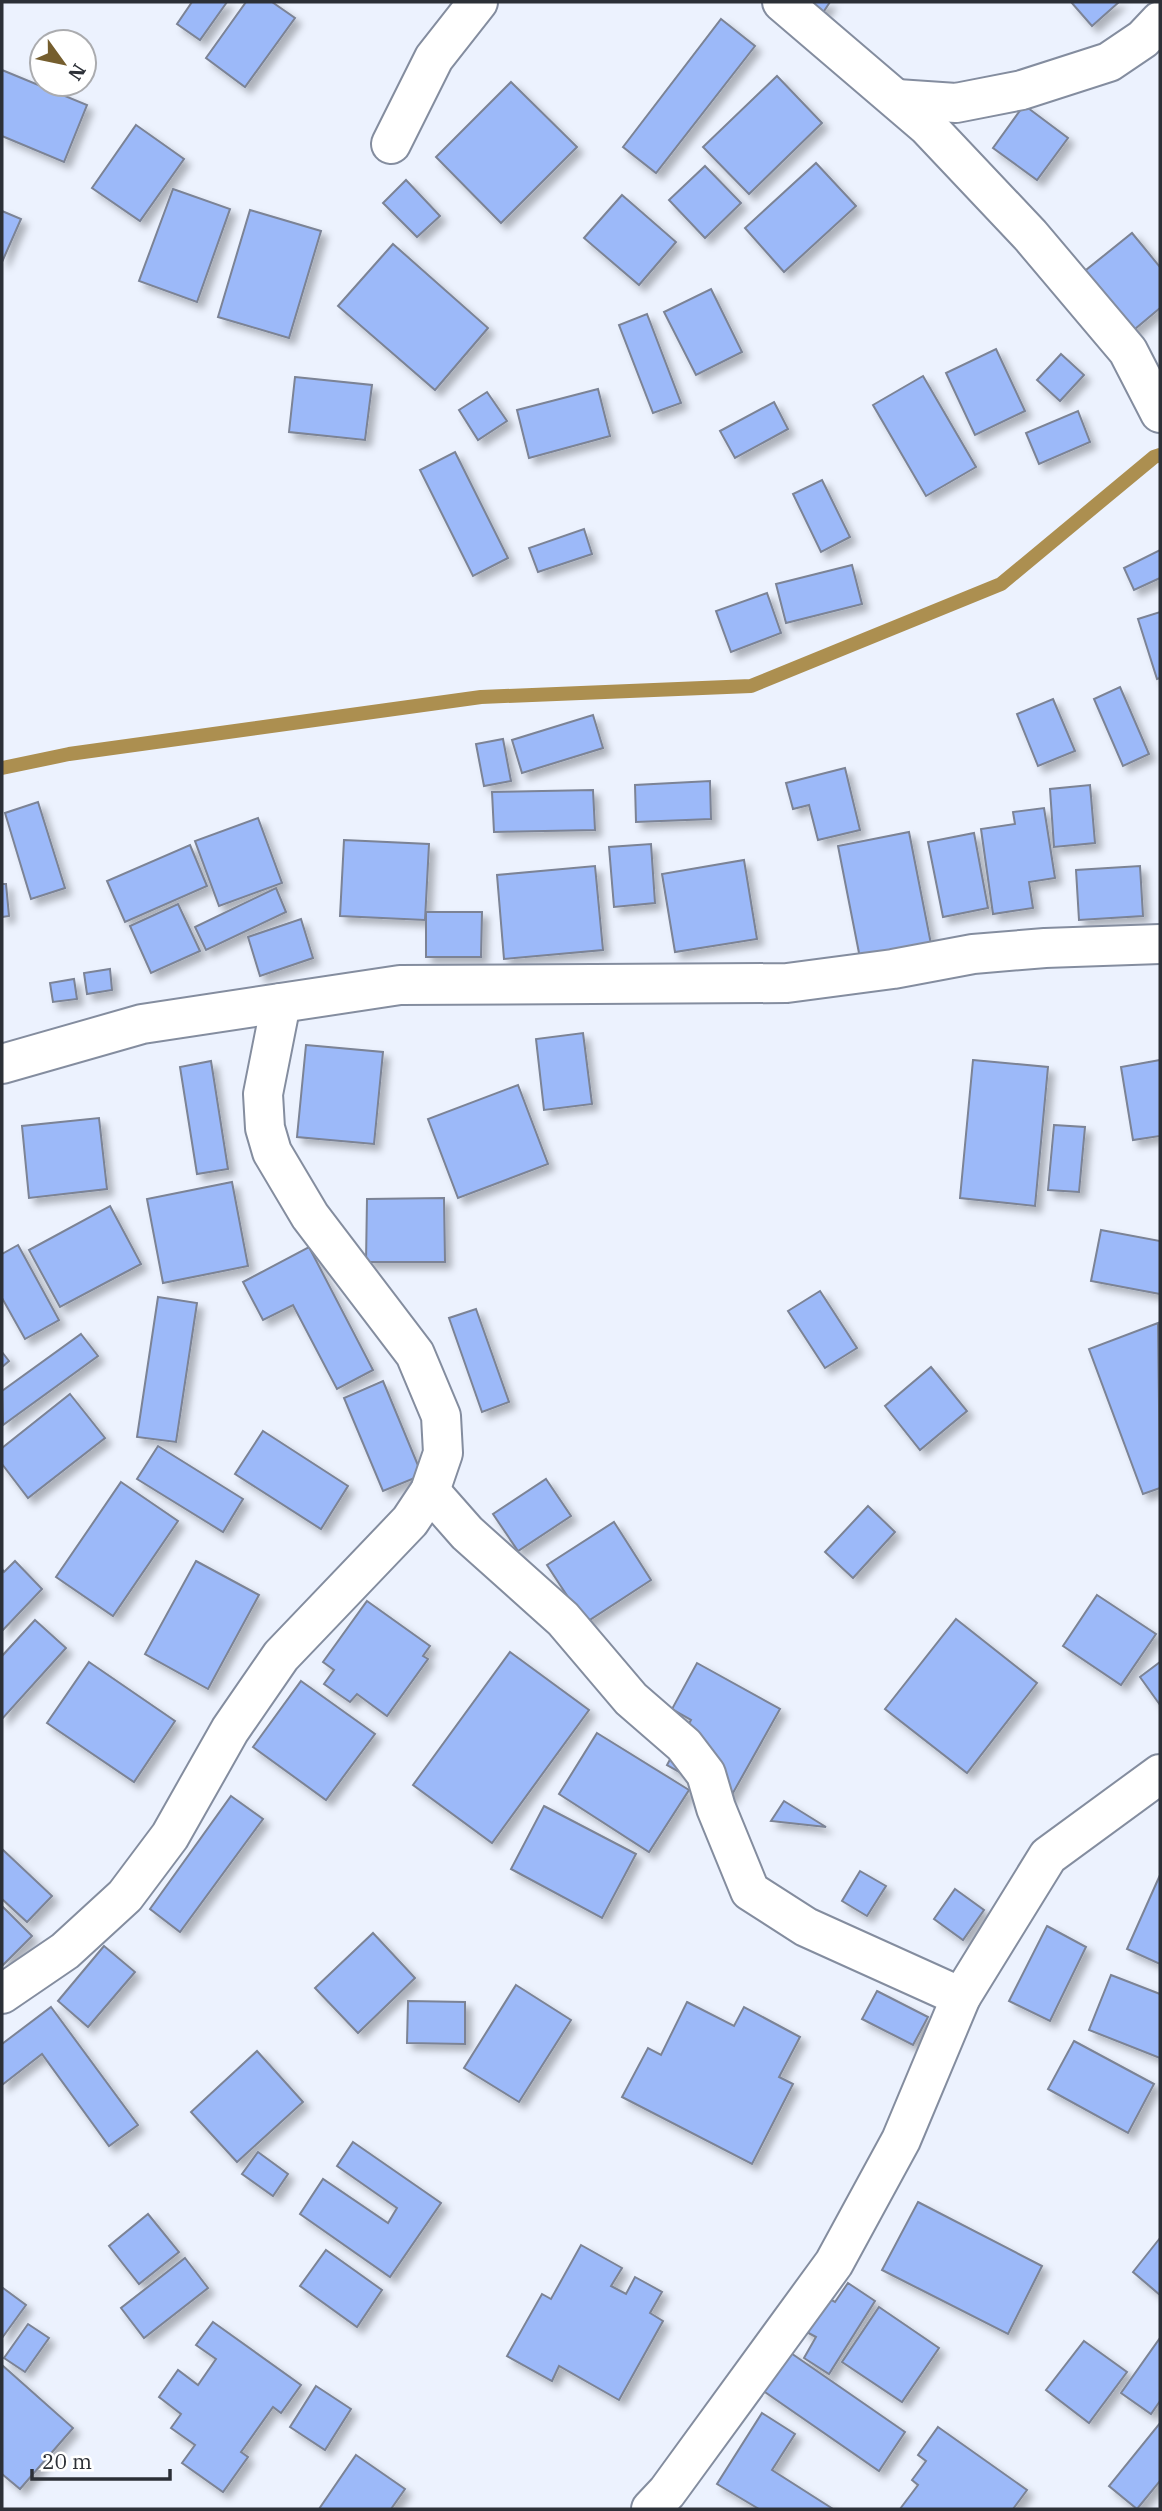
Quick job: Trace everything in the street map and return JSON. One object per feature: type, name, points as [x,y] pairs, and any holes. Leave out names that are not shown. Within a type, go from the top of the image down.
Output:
[{"type":"street","points":[[391,144],[434,58],[478,2]]},
{"type":"street","points":[[782,2],[928,126],[1030,235],[1128,351],[1160,413]]},
{"type":"street","points":[[897,99],[956,103],[1022,89],[1109,62],[1160,22]]},
{"type":"street","points":[[2,1065],[142,1024],[400,985],[787,983],[893,970],[973,954],[1045,948],[1160,944]]},
{"type":"street","points":[[2,1994],[65,1951],[125,1896],[170,1836],[230,1730],[281,1656],[411,1521],[430,1491],[443,1453],[441,1416],[415,1354],[310,1216],[272,1152],[265,1128],[263,1094],[281,1003]]},
{"type":"street","points":[[430,1491],[467,1533],[563,1619],[631,1699],[684,1745],[706,1774],[716,1808],[750,1891],[806,1927],[961,1997]]},
{"type":"street","points":[[671,2504],[834,2263],[901,2140],[961,1997],[1048,1856],[1160,1774]]},
{"type":"building","points":[[192,2],[227,2],[200,40],[177,24]]},
{"type":"building","points":[[246,2],[272,2],[295,18],[245,87],[206,58]]},
{"type":"building","points":[[804,2],[830,2],[822,14]]},
{"type":"building","points":[[1071,2],[1119,2],[1092,26]]},
{"type":"building","points":[[721,19],[755,46],[656,173],[623,147]]},
{"type":"building","points":[[2,70],[28,81],[28,98],[70,98],[87,105],[64,162],[2,136]]},
{"type":"building","points":[[777,76],[822,123],[749,194],[703,147]]},
{"type":"building","points":[[511,82],[577,147],[501,223],[436,157]]},
{"type":"building","points":[[1024,105],[1068,138],[1037,180],[993,148]]},
{"type":"building","points":[[136,125],[184,159],[140,221],[92,188]]},
{"type":"building","points":[[816,163],[856,206],[784,272],[745,228]]},
{"type":"building","points":[[705,166],[741,203],[705,238],[669,200]]},
{"type":"building","points":[[406,180],[440,216],[417,237],[383,203]]},
{"type":"building","points":[[173,189],[230,209],[197,302],[139,281]]},
{"type":"building","points":[[622,195],[676,242],[639,285],[584,238]]},
{"type":"building","points":[[250,210],[321,231],[289,338],[218,317]]},
{"type":"building","points":[[2,211],[21,219],[2,262]]},
{"type":"building","points":[[1132,233],[1160,267],[1160,308],[1129,334],[1081,274]]},
{"type":"building","points":[[393,244],[488,328],[435,390],[338,306]]},
{"type":"building","points":[[711,289],[742,352],[696,375],[664,312]]},
{"type":"building","points":[[647,314],[681,403],[653,413],[619,325]]},
{"type":"building","points":[[996,349],[1025,411],[975,435],[946,373]]},
{"type":"building","points":[[1061,354],[1084,375],[1060,401],[1037,380]]},
{"type":"building","points":[[923,376],[976,467],[926,496],[873,405]]},
{"type":"building","points":[[295,377],[372,385],[365,440],[289,432]]},
{"type":"building","points":[[598,389],[610,436],[529,458],[517,410]]},
{"type":"building","points":[[487,392],[507,421],[478,440],[459,410]]},
{"type":"building","points":[[774,402],[788,429],[735,458],[720,431]]},
{"type":"building","points":[[1078,411],[1090,442],[1039,464],[1026,433]]},
{"type":"building","points":[[455,452],[508,558],[473,576],[420,470]]},
{"type":"building","points":[[822,480],[850,537],[821,552],[793,494]]},
{"type":"building","points":[[584,529],[592,554],[538,572],[529,548]]},
{"type":"building","points":[[1160,550],[1160,578],[1134,590],[1124,568]]},
{"type":"building","points":[[852,565],[862,604],[786,623],[776,584]]},
{"type":"building","points":[[767,593],[781,633],[731,652],[716,611]]},
{"type":"building","points":[[1160,612],[1160,678],[1157,679],[1138,619]]},
{"type":"building","points":[[1120,687],[1149,754],[1123,766],[1094,699]]},
{"type":"building","points":[[1053,699],[1075,751],[1038,766],[1017,714]]},
{"type":"building","points":[[593,715],[603,748],[522,773],[512,740]]},
{"type":"building","points":[[503,739],[511,781],[484,786],[476,744]]},
{"type":"building","points":[[845,768],[860,830],[818,840],[809,805],[793,809],[786,783]]},
{"type":"building","points":[[710,781],[711,819],[636,822],[635,785]]},
{"type":"building","points":[[1090,785],[1095,843],[1054,847],[1050,789]]},
{"type":"building","points":[[593,790],[595,830],[494,832],[492,792]]},
{"type":"building","points":[[38,802],[65,888],[31,899],[5,813]]},
{"type":"building","points":[[1044,808],[1055,878],[1029,882],[1033,908],[993,914],[981,829],[1015,824],[1013,812]]},
{"type":"building","points":[[258,818],[282,883],[219,906],[195,841]]},
{"type":"building","points":[[909,832],[931,944],[860,958],[838,846]]},
{"type":"building","points":[[974,833],[988,908],[943,917],[928,842]]},
{"type":"building","points":[[344,840],[429,844],[425,920],[340,916]]},
{"type":"building","points":[[651,844],[655,903],[614,907],[609,847]]},
{"type":"building","points":[[190,845],[207,886],[125,922],[107,881]]},
{"type":"building","points":[[744,860],[757,939],[675,952],[662,874]]},
{"type":"building","points":[[595,866],[603,950],[504,959],[497,875]]},
{"type":"building","points":[[1140,866],[1143,916],[1079,920],[1076,870]]},
{"type":"building","points":[[2,884],[6,884],[9,916],[2,917]]},
{"type":"building","points":[[276,888],[286,912],[206,950],[195,927]]},
{"type":"building","points":[[178,904],[200,951],[151,973],[130,926]]},
{"type":"building","points":[[426,912],[482,912],[481,957],[426,957]]},
{"type":"building","points":[[301,919],[313,958],[260,976],[248,937]]},
{"type":"building","points":[[110,969],[112,990],[87,994],[84,973]]},
{"type":"building","points":[[74,979],[77,999],[53,1002],[50,983]]},
{"type":"building","points":[[583,1033],[592,1104],[544,1110],[536,1039]]},
{"type":"building","points":[[306,1045],[383,1052],[374,1144],[297,1137]]},
{"type":"building","points":[[973,1060],[1048,1067],[1035,1206],[960,1198]]},
{"type":"building","points":[[1160,1060],[1160,1136],[1133,1140],[1121,1067]]},
{"type":"building","points":[[211,1061],[228,1169],[197,1174],[180,1067]]},
{"type":"building","points":[[518,1085],[548,1164],[458,1198],[428,1119]]},
{"type":"building","points":[[99,1118],[107,1189],[29,1198],[22,1126]]},
{"type":"building","points":[[1054,1125],[1085,1127],[1079,1192],[1048,1190]]},
{"type":"building","points":[[232,1182],[248,1266],[163,1283],[147,1199]]},
{"type":"building","points":[[444,1198],[445,1262],[366,1262],[367,1199]]},
{"type":"building","points":[[110,1206],[141,1264],[60,1307],[29,1250]]},
{"type":"building","points":[[1101,1230],[1160,1241],[1160,1294],[1091,1281]]},
{"type":"building","points":[[18,1245],[59,1320],[25,1339],[2,1298],[2,1254]]},
{"type":"building","points":[[309,1247],[373,1370],[337,1389],[293,1305],[263,1320],[243,1282]]},
{"type":"building","points":[[820,1291],[857,1348],[825,1368],[788,1311]]},
{"type":"building","points":[[158,1297],[197,1303],[176,1442],[137,1437]]},
{"type":"building","points":[[476,1309],[509,1402],[482,1412],[449,1318]]},
{"type":"building","points":[[1158,1323],[1160,1488],[1143,1494],[1089,1349]]},
{"type":"building","points":[[81,1334],[98,1356],[3,1425],[2,1391]]},
{"type":"building","points":[[2,1352],[9,1361],[2,1367]]},
{"type":"building","points":[[931,1367],[967,1411],[920,1450],[885,1406]]},
{"type":"building","points":[[383,1381],[422,1475],[383,1491],[344,1398]]},
{"type":"building","points":[[70,1394],[105,1438],[28,1498],[2,1464],[2,1448]]},
{"type":"building","points":[[263,1431],[348,1486],[321,1529],[235,1474]]},
{"type":"building","points":[[158,1446],[243,1499],[223,1532],[137,1479]]},
{"type":"building","points":[[546,1479],[571,1516],[518,1551],[493,1514]]},
{"type":"building","points":[[121,1482],[178,1521],[113,1616],[56,1577]]},
{"type":"building","points":[[868,1506],[895,1532],[853,1578],[825,1552]]},
{"type":"building","points":[[614,1522],[651,1580],[585,1623],[547,1565]]},
{"type":"building","points":[[15,1561],[42,1589],[2,1631],[2,1569],[4,1572]]},
{"type":"building","points":[[196,1561],[259,1595],[208,1689],[145,1654]]},
{"type":"building","points":[[1097,1595],[1156,1634],[1121,1685],[1063,1646]]},
{"type":"building","points":[[367,1601],[430,1646],[423,1656],[428,1659],[387,1716],[357,1694],[350,1702],[324,1684],[334,1670],[323,1662]]},
{"type":"building","points":[[956,1619],[1037,1683],[967,1773],[885,1709]]},
{"type":"building","points":[[35,1620],[66,1648],[2,1719],[2,1656]]},
{"type":"building","points":[[510,1652],[589,1710],[492,1843],[413,1785]]},
{"type":"building","points":[[89,1662],[175,1721],[134,1782],[47,1723]]},
{"type":"building","points":[[1160,1662],[1160,1705],[1140,1677]]},
{"type":"building","points":[[697,1663],[780,1709],[729,1800],[667,1765],[691,1720],[672,1709]]},
{"type":"building","points":[[301,1681],[375,1734],[326,1800],[253,1747]]},
{"type":"building","points":[[597,1733],[689,1790],[649,1852],[559,1794]]},
{"type":"building","points":[[231,1796],[263,1819],[180,1932],[150,1909]]},
{"type":"building","points":[[784,1801],[826,1827],[771,1821]]},
{"type":"building","points":[[544,1806],[636,1854],[602,1918],[511,1869]]},
{"type":"building","points":[[2,1849],[52,1896],[27,1922],[2,1899]]},
{"type":"building","points":[[860,1871],[886,1886],[867,1916],[842,1901]]},
{"type":"building","points":[[1160,1875],[1160,1964],[1127,1949]]},
{"type":"building","points":[[955,1889],[984,1910],[963,1940],[934,1919]]},
{"type":"building","points":[[2,1906],[32,1936],[2,1966]]},
{"type":"building","points":[[1047,1926],[1086,1947],[1050,2021],[1009,2001]]},
{"type":"building","points":[[373,1933],[415,1978],[358,2033],[315,1988]]},
{"type":"building","points":[[104,1946],[135,1972],[88,2027],[58,2001]]},
{"type":"building","points":[[1111,1975],[1160,1994],[1160,2058],[1089,2030]]},
{"type":"building","points":[[516,1985],[571,2020],[519,2102],[464,2068]]},
{"type":"building","points":[[877,1991],[928,2017],[913,2045],[862,2019]]},
{"type":"building","points":[[408,2001],[465,2002],[465,2044],[407,2043]]},
{"type":"building","points":[[687,2002],[734,2026],[744,2007],[800,2037],[779,2077],[793,2084],[752,2164],[622,2097],[648,2048],[661,2055]]},
{"type":"building","points":[[51,2007],[138,2125],[109,2146],[42,2054],[2,2085],[2,2044]]},
{"type":"building","points":[[1074,2041],[1154,2084],[1128,2133],[1048,2089]]},
{"type":"building","points":[[257,2051],[303,2102],[237,2162],[191,2112]]},
{"type":"building","points":[[353,2142],[441,2203],[390,2277],[300,2214],[323,2179],[388,2223],[397,2208],[337,2166]]},
{"type":"building","points":[[258,2152],[288,2174],[273,2196],[242,2174]]},
{"type":"building","points":[[918,2202],[1042,2266],[1008,2334],[882,2270]]},
{"type":"building","points":[[148,2214],[179,2252],[139,2284],[109,2246]]},
{"type":"building","points":[[1160,2238],[1160,2295],[1133,2272]]},
{"type":"building","points":[[581,2245],[622,2268],[611,2286],[626,2294],[635,2277],[662,2292],[650,2313],[663,2321],[619,2400],[559,2366],[552,2381],[507,2356],[542,2294],[551,2299]]},
{"type":"building","points":[[326,2250],[382,2290],[357,2327],[300,2286]]},
{"type":"building","points":[[185,2258],[208,2288],[144,2338],[121,2308]]},
{"type":"building","points":[[848,2283],[875,2301],[829,2374],[804,2358],[816,2337],[803,2330],[824,2296],[835,2302]]},
{"type":"building","points":[[2,2289],[26,2305],[2,2338]]},
{"type":"building","points":[[879,2307],[939,2348],[902,2402],[842,2362]]},
{"type":"building","points":[[213,2322],[301,2385],[281,2413],[273,2407],[241,2452],[248,2457],[223,2492],[182,2463],[195,2445],[171,2428],[181,2414],[159,2397],[178,2370],[198,2385],[216,2359],[196,2345]]},
{"type":"building","points":[[28,2324],[49,2338],[25,2372],[4,2358]]},
{"type":"building","points":[[1160,2338],[1160,2401],[1151,2414],[1121,2393]]},
{"type":"building","points":[[1084,2341],[1127,2372],[1089,2423],[1046,2390]]},
{"type":"building","points":[[788,2351],[905,2432],[879,2471],[762,2390]]},
{"type":"building","points":[[2,2365],[73,2428],[20,2489],[2,2474]]},
{"type":"building","points":[[316,2386],[351,2409],[325,2450],[290,2427]]},
{"type":"building","points":[[762,2413],[795,2434],[772,2470],[833,2509],[759,2509],[717,2484]]},
{"type":"building","points":[[1160,2423],[1160,2481],[1137,2509],[1109,2486]]},
{"type":"building","points":[[938,2427],[1027,2490],[1013,2509],[900,2509],[918,2485],[912,2480],[926,2461],[918,2455]]},
{"type":"building","points":[[356,2455],[405,2489],[391,2509],[319,2509]]},
{"type":"waterway","points":[[2,768],[69,754],[481,697],[751,686],[1001,584],[1154,457],[1160,455]]}]
